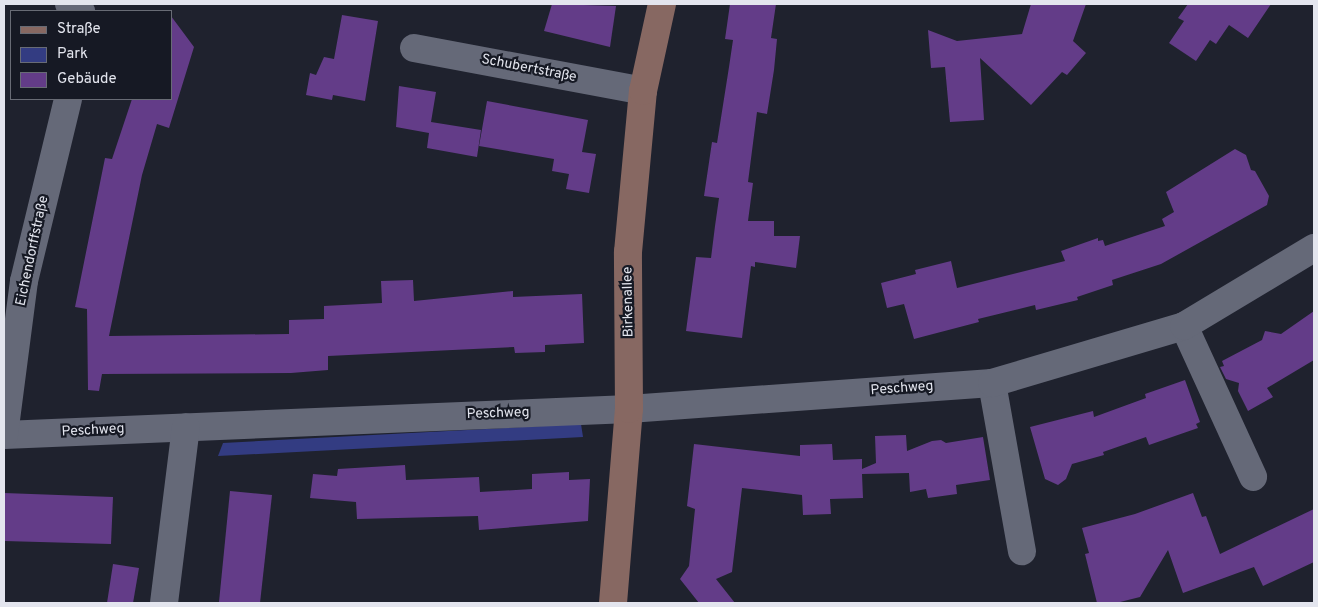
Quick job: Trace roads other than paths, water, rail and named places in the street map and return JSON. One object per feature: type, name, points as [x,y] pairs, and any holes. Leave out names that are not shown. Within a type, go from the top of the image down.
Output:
[{"type":"street","name":"Birkenallee","points":[[613,603],[630,409],[628,252],[643,91],[662,4]]},
{"type":"street","name":"Schubertstraße","points":[[414,48],[643,91]]},
{"type":"street","name":"Eichendorffstraße","points":[[4,435],[14,281],[68,100]]},
{"type":"street","name":"Peschweg","points":[[4,435],[630,409],[992,383],[1184,326],[1314,248]]},
{"type":"street","points":[[1184,326],[1253,476]]},
{"type":"street","points":[[992,383],[1022,551]]},
{"type":"street","points":[[164,603],[186,427]]}]
